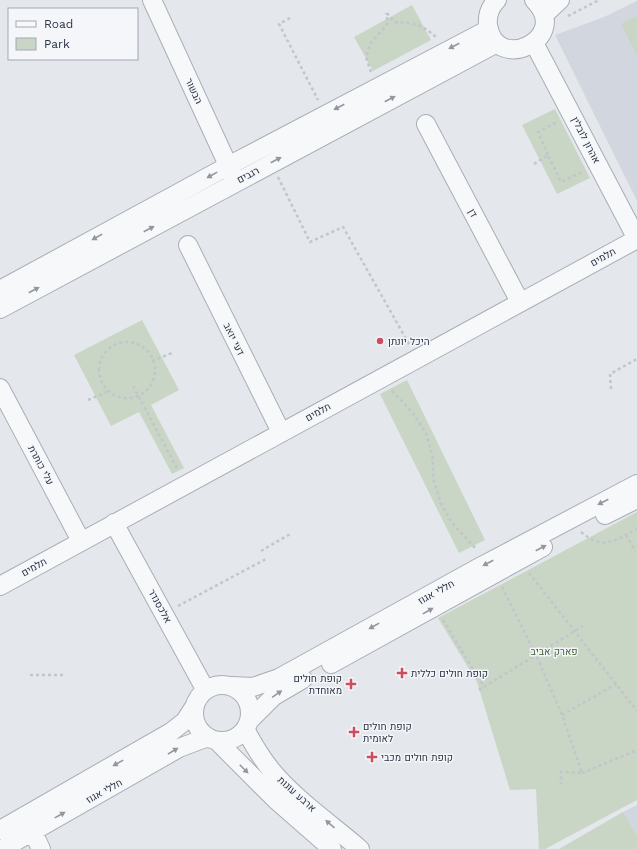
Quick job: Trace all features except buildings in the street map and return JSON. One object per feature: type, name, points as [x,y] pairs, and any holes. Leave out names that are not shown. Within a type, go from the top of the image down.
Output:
[{"type":"street","name":"הבשור","points":[[152,0],[232,174]]},
{"type":"street","points":[[497,0],[489,11],[487,20],[493,36],[503,47],[516,50],[529,47],[540,15],[560,0]]},
{"type":"street","name":"אהרון לובלין","points":[[540,15],[572,113],[637,239]]},
{"type":"street","name":"רגבים","points":[[0,290],[232,174],[271,163],[493,36]]},
{"type":"street","name":"רגבים","points":[[0,309],[232,174],[326,114],[447,50],[493,36]]},
{"type":"street","name":"דן","points":[[426,124],[520,302]]},
{"type":"street","name":"תלמים","points":[[0,586],[280,432],[637,239]]},
{"type":"street","name":"דעי יואב","points":[[188,245],[280,432]]},
{"type":"street","name":"עלי כותרת","points":[[0,388],[81,541]]},
{"type":"street","name":"חללי אגוז","points":[[232,686],[254,687],[279,678],[491,569],[637,484]]},
{"type":"street","name":"חללי אגוז","points":[[247,725],[274,696],[435,607],[491,569],[519,561],[577,529],[637,499]]},
{"type":"street","name":"אלכסנדר","points":[[114,523],[205,689]]},
{"type":"street","points":[[222,684],[232,686],[245,696],[250,712],[247,725],[233,739],[212,739],[196,724],[194,707],[199,695],[205,689],[222,684]]},
{"type":"street","name":"חללי אגוז","points":[[2,849],[28,824],[172,732],[185,721],[194,707]]},
{"type":"street","name":"ארבע עונות","points":[[247,725],[260,756],[272,772],[288,788],[360,849]]},
{"type":"street","name":"חללי אגוז","points":[[0,830],[28,824],[179,748],[212,739]]},
{"type":"street","name":"ארבע עונות","points":[[212,739],[276,800],[332,849]]},
{"type":"street","points":[[28,824],[41,849]]},
{"type":"path","points":[[540,15],[599,0]]},
{"type":"path","points":[[376,88],[366,57],[370,44],[388,23],[386,13],[394,22],[411,23],[424,27],[447,50]]},
{"type":"path","points":[[290,18],[279,24],[326,114]]},
{"type":"path","points":[[572,113],[538,132],[561,182],[599,164]]},
{"type":"path","points":[[534,164],[548,156]]},
{"type":"path","points":[[271,163],[310,242],[343,227],[417,358]]},
{"type":"path","points":[[126,342],[136,343],[145,348],[151,356],[152,361],[155,369],[154,379],[149,387],[137,396],[127,398],[118,396],[109,391],[103,384],[99,373],[103,354],[110,347],[117,344],[126,342]]},
{"type":"path","points":[[152,361],[172,353]]},
{"type":"path","points":[[611,389],[610,374],[637,359]]},
{"type":"path","points":[[383,377],[395,396],[412,412],[426,433],[433,459],[432,478],[441,504],[453,524],[470,541],[491,569],[536,655],[562,715],[582,773]]},
{"type":"path","points":[[133,386],[137,396],[186,484]]},
{"type":"path","points":[[88,400],[109,391]]},
{"type":"path","points":[[577,529],[592,541],[608,543],[637,528]]},
{"type":"path","points":[[261,550],[290,534]]},
{"type":"path","points":[[626,535],[635,551]]},
{"type":"path","points":[[164,613],[266,560]]},
{"type":"path","points":[[519,561],[637,711]]},
{"type":"path","points":[[435,607],[484,687]]},
{"type":"path","points":[[479,690],[583,626]]},
{"type":"path","points":[[30,675],[65,675]]},
{"type":"path","points":[[562,715],[616,684]]},
{"type":"path","points":[[561,784],[561,772],[582,773],[637,750]]},
{"type":"shaded area","points":[[637,1],[637,201],[555,35],[604,17]]},
{"type":"shaded area","points":[[637,805],[637,835],[623,812]]},
{"type":"green space","points":[[412,5],[431,40],[373,71],[354,37]]},
{"type":"green space","points":[[637,16],[637,55],[621,24]]},
{"type":"green space","points":[[555,109],[590,178],[557,194],[522,125]]},
{"type":"green space","points":[[142,320],[179,390],[151,405],[184,468],[172,474],[139,412],[111,426],[74,355]]},
{"type":"green space","points":[[407,380],[485,540],[459,553],[380,394]]},
{"type":"green space","name":"פארק אביב","points":[[637,512],[637,800],[545,849],[539,849],[536,789],[510,790],[477,682],[438,618]]},
{"type":"green space","points":[[623,812],[637,835],[637,849],[559,849]]},
{"type":"place","name":"היכל יונתן","points":[[380,341]]},
{"type":"place","name":"קופת חולים כללית","points":[[402,673]]},
{"type":"place","name":"קופת חולים מאוחדת","points":[[351,684]]},
{"type":"place","name":"קופת חולים לאומית","points":[[354,732]]},
{"type":"place","name":"קופת חולים מכבי","points":[[372,757]]}]
